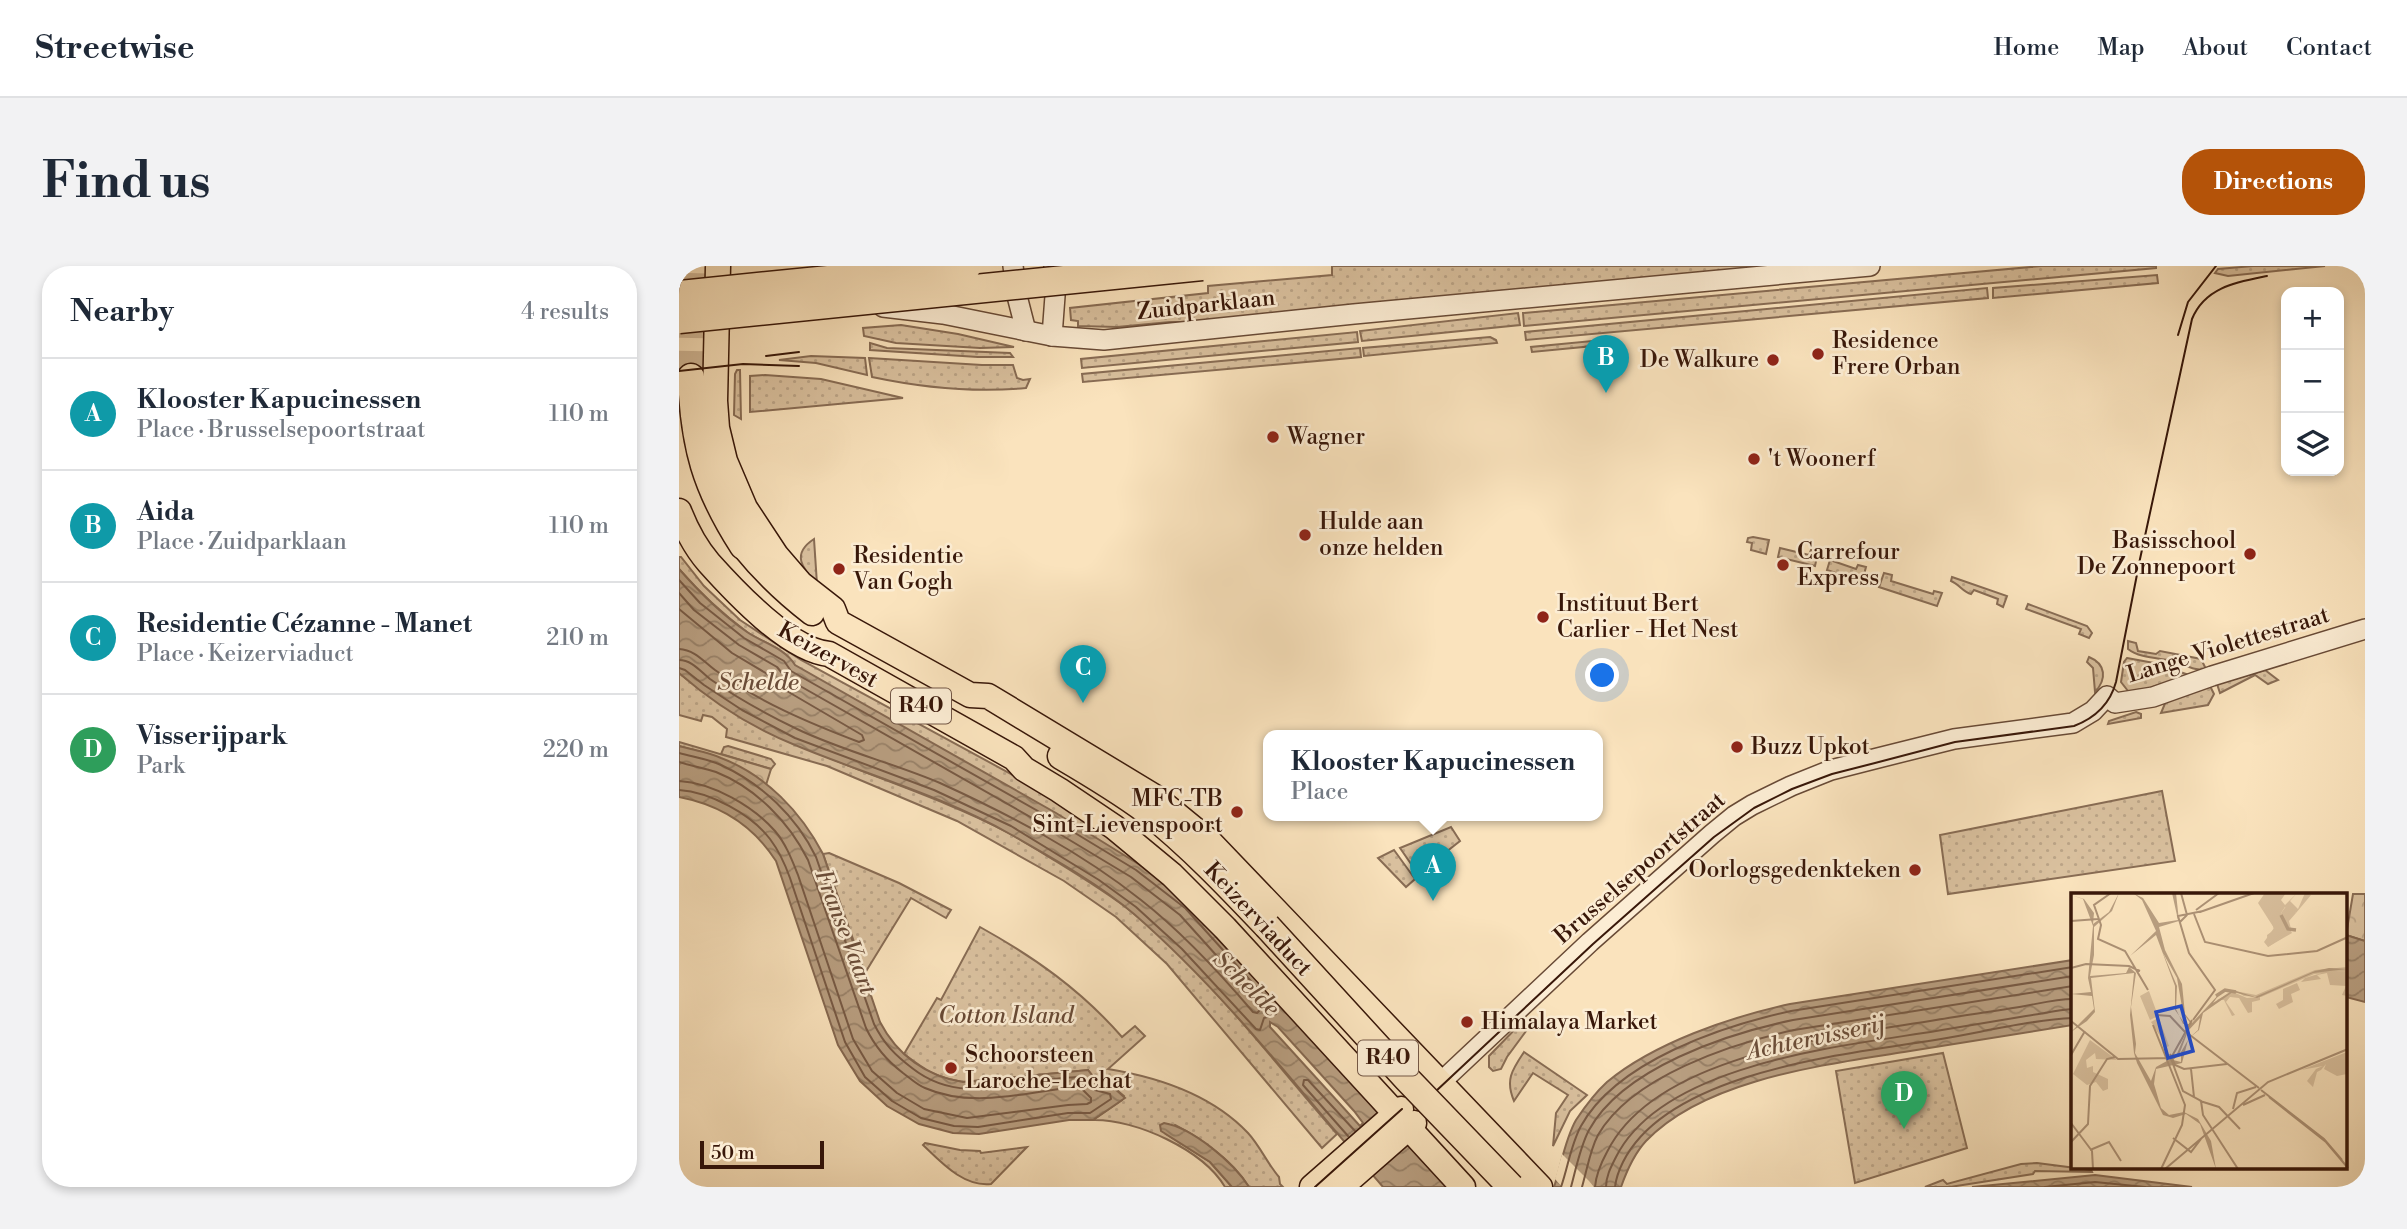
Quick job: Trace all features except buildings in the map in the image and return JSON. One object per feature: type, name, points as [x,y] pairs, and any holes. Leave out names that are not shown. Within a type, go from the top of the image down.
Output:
[{"type":"highway","points":[[679,295],[967,266]]},
{"type":"highway","points":[[679,319],[1202,266]]},
{"type":"highway","name":"R40","points":[[691,377],[699,452],[735,551]]},
{"type":"highway","name":"R40","points":[[679,424],[695,489],[708,521],[735,551]]},
{"type":"highway","name":"Keizerviaduct","points":[[1061,756],[1155,818],[1205,862],[1261,932],[1489,1187]]},
{"type":"highway","name":"R40","points":[[1110,805],[1191,870],[1261,932]]},
{"type":"highway","name":"Keizerviaduct","points":[[1261,932],[1511,1187]]},
{"type":"main road","points":[[679,285],[718,274]]},
{"type":"main road","name":"R40","points":[[717,323],[718,274]]},
{"type":"main road","points":[[679,330],[717,323]]},
{"type":"main road","name":"Keizervest","points":[[717,323],[717,428],[725,461],[744,508],[776,555],[800,584],[833,609],[838,622],[970,695]]},
{"type":"main road","name":"Keizervest","points":[[679,511],[685,526],[709,562],[765,619],[817,653],[829,654],[1014,758]]},
{"type":"main road","name":"R40","points":[[735,551],[824,622],[838,622]]},
{"type":"main road","name":"R40","points":[[735,551],[766,603],[821,643],[829,654]]},
{"type":"main road","points":[[970,695],[988,696],[1155,797],[1210,842],[1436,1086],[1540,1187]]},
{"type":"main road","name":"Keizerviaduct","points":[[970,695],[979,710],[1061,756]]},
{"type":"main road","name":"R40","points":[[1014,758],[1030,757],[1110,805]]},
{"type":"main road","points":[[1014,758],[1024,769],[1114,827],[1172,875],[1225,928],[1464,1187]]},
{"type":"main road","points":[[1312,1187],[1356,1161],[1402,1121]]},
{"type":"main road","points":[[1341,1187],[1356,1161]]},
{"type":"street","points":[[718,274],[848,266]]},
{"type":"street","points":[[1013,266],[1026,331]]},
{"type":"street","points":[[1052,336],[1054,266]]},
{"type":"street","name":"Zuidparklaan","points":[[717,323],[856,307],[885,307],[943,314],[1052,336],[1104,340],[1870,266]]},
{"type":"street","name":"Lange Violettestraat","points":[[2107,696],[2115,703],[2134,702],[2365,629]]},
{"type":"street","name":"Brusselsepoortstraat","points":[[1436,1086],[1590,942],[1712,834],[1752,805],[1831,771],[1941,742],[2073,723],[2094,711],[2107,696]]},
{"type":"green space","points":[[1332,266],[1782,266],[1200,322],[1117,327],[1078,326],[1078,321],[1071,320],[1070,308],[1208,293],[1208,286],[1332,275]]},
{"type":"green space","points":[[2041,266],[2156,268],[1524,326],[1523,313]]},
{"type":"green space","points":[[2325,266],[2228,276],[2215,273],[2218,269]]},
{"type":"green space","points":[[2157,275],[2158,283],[1993,298],[1993,288]]},
{"type":"green space","points":[[1987,288],[1988,298],[1526,340],[1525,332]]},
{"type":"green space","points":[[1518,313],[1520,325],[1362,341],[1360,331]]},
{"type":"green space","points":[[901,325],[1014,347],[980,348],[896,343],[864,336],[863,328]]},
{"type":"green space","points":[[1357,332],[1358,342],[1082,368],[1081,359]]},
{"type":"green space","points":[[1490,337],[1497,343],[1364,356],[1363,348]]},
{"type":"green space","points":[[1592,341],[1593,346],[1532,352],[1531,347]]},
{"type":"green space","points":[[870,343],[887,348],[1010,353],[1013,357],[870,350]]},
{"type":"green space","points":[[1360,348],[1361,357],[1083,382],[1082,374]]},
{"type":"green space","points":[[811,356],[865,358],[867,375],[816,363],[779,360]]},
{"type":"green space","points":[[869,358],[1013,365],[1017,378],[1030,379],[1026,388],[968,390],[930,387],[872,377]]},
{"type":"green space","points":[[737,370],[740,370],[741,419],[734,415]]},
{"type":"green space","points":[[750,376],[821,379],[903,398],[750,412]]},
{"type":"green space","points":[[1748,538],[1769,540],[1766,554],[1751,550],[1752,543],[1747,542]]},
{"type":"green space","points":[[814,539],[817,584],[801,561],[803,550]]},
{"type":"green space","points":[[1780,548],[1809,555],[1811,550],[1818,552],[1815,566],[1778,557]]},
{"type":"green space","points":[[679,557],[704,586],[740,620],[801,660],[1035,787],[1084,817],[1167,882],[794,665],[785,654],[728,618],[679,569]]},
{"type":"green space","points":[[1830,560],[1856,569],[1858,565],[1866,567],[1862,582],[1827,570]]},
{"type":"green space","points":[[1884,573],[1892,575],[1891,581],[1933,594],[1934,591],[1942,593],[1937,606],[1879,587]]},
{"type":"green space","points":[[1952,577],[2007,596],[2003,607],[1997,604],[1998,599],[1974,590],[1971,594],[1966,592],[1951,581]]},
{"type":"green space","points":[[2028,604],[2087,626],[2092,633],[2089,638],[2079,634],[2081,629],[2026,609]]},
{"type":"green space","points":[[2128,641],[2136,643],[2138,651],[2156,654],[2160,651],[2201,659],[2206,669],[2194,669],[2173,661],[2138,654],[2128,649]]},
{"type":"green space","points":[[2089,657],[2099,664],[2103,672],[2102,682],[2095,692],[2093,668],[2087,662]]},
{"type":"green space","points":[[2127,658],[2154,663],[2189,675],[2135,693],[2128,691],[2121,682]]},
{"type":"green space","points":[[2265,670],[2278,680],[2268,684],[2255,675],[2220,693],[2217,684]]},
{"type":"green space","points":[[679,673],[716,701],[755,724],[838,762],[966,812],[1007,832],[1114,899],[1188,963],[1337,1134],[1322,1148],[1167,964],[1116,917],[1064,881],[957,821],[827,766],[726,737],[727,729],[712,717],[703,715],[701,721],[679,715]]},
{"type":"green space","points":[[2210,686],[2214,694],[2208,705],[2161,713],[2166,701]]},
{"type":"green space","points":[[2136,712],[2141,714],[2141,718],[2108,724],[2109,721]]},
{"type":"green space","points":[[679,742],[771,769],[766,785],[735,765],[679,746]]},
{"type":"green space","points":[[724,747],[771,759],[775,764],[771,769],[721,754]]},
{"type":"green space","points":[[2162,791],[2175,861],[1948,894],[1940,835]]},
{"type":"green space","points":[[1451,827],[1460,841],[1418,874],[1400,848]]},
{"type":"green space","points":[[1394,850],[1415,879],[1406,887],[1378,858]]},
{"type":"green space","points":[[829,853],[899,883],[951,910],[946,918],[911,898],[865,973],[823,854]]},
{"type":"green space","points":[[2353,894],[2365,894],[2365,941],[2347,935]]},
{"type":"green space","name":"Cotton Island","points":[[980,927],[1019,950],[1073,989],[1122,1037],[1135,1026],[1145,1036],[1108,1069],[1164,1083],[1218,1108],[1248,1133],[1283,1187],[1249,1187],[1216,1151],[1175,1125],[1166,1134],[1210,1162],[1232,1187],[1225,1187],[1215,1173],[1201,1161],[1167,1139],[1129,1125],[1093,1120],[1124,1096],[1113,1087],[1099,1084],[1088,1070],[963,1082],[932,1072],[904,1054],[937,998],[941,1000]]},
{"type":"green space","points":[[1524,1020],[1532,1023],[1501,1069],[1493,1071],[1489,1067],[1489,1056]]},
{"type":"green space","points":[[1524,1052],[1587,1095],[1570,1111],[1553,1146],[1556,1113],[1568,1095],[1533,1073],[1514,1101],[1510,1087],[1511,1075]]},
{"type":"green space","points":[[1943,1053],[1967,1148],[1855,1183],[1836,1071]]},
{"type":"green space","points":[[925,1143],[981,1153],[1027,1147],[991,1184],[981,1184],[971,1182],[953,1172],[923,1145]]},
{"type":"green space","points":[[2037,1163],[2092,1172],[2035,1171],[2033,1174],[1950,1187],[1925,1187],[1943,1180],[1947,1184],[2021,1164]]},
{"type":"water","name":"Schelde","points":[[679,569],[728,618],[780,650],[795,665],[1056,813],[1140,865],[1190,903],[1450,1187],[1383,1187],[1263,1046],[1201,978],[1134,914],[1090,881],[1010,834],[958,808],[764,731],[720,704],[679,673]],"holes":[[[1270,1022],[1278,1027],[1354,1111],[1363,1123],[1360,1126],[1270,1027]]]},
{"type":"water","name":"Schelde","points":[[679,746],[716,756],[753,774],[781,797],[804,824],[823,854],[880,1022],[895,1045],[914,1062],[937,1075],[963,1082],[1088,1070],[1099,1084],[1113,1087],[1125,1098],[1093,1120],[1069,1120],[979,1134],[953,1133],[919,1124],[887,1106],[860,1081],[838,1045],[776,861],[757,837],[735,818],[709,805],[679,797]]},
{"type":"water","points":[[2347,935],[2365,941],[2365,1002],[2347,997]]},
{"type":"water","name":"Achtervisserij","points":[[2071,960],[2071,1025],[1838,1063],[1767,1078],[1700,1103],[1671,1120],[1642,1146],[1621,1187],[1554,1187],[1572,1127],[1590,1100],[1607,1082],[1647,1055],[1694,1033],[1743,1016],[1790,1004]]},
{"type":"water","points":[[1164,1123],[1187,1132],[1212,1148],[1249,1187],[1232,1187],[1210,1162],[1161,1131],[1160,1125]]},
{"type":"water","points":[[2095,1175],[2192,1187],[1972,1187]]},
{"type":"pier","points":[[1562,1154],[1594,1187],[1562,1187],[1555,1179]]},
{"type":"tunnel","points":[[691,377],[694,266]]},
{"type":"tram line","points":[[2178,335],[2188,302],[2216,266]]},
{"type":"tram line","points":[[1435,1092],[1593,944],[1714,837],[1754,808],[1792,789],[1832,774],[1955,742],[2074,726],[2101,709],[2116,682],[2192,319],[2198,308],[2214,293],[2234,284],[2267,276]]},
{"type":"tram line","points":[[766,356],[799,352]]},
{"type":"tram line","points":[[679,371],[743,364],[799,366]]},
{"type":"tram line","points":[[1315,1187],[1402,1109]]},
{"type":"place","name":"Residence Frere Orban","points":[[1818,354]]},
{"type":"place","name":"De Walkure","points":[[1773,360]]},
{"type":"place","name":"Aida","points":[[1606,393]]},
{"type":"place","name":"Wagner","points":[[1273,437]]},
{"type":"place","name":"'t Woonerf","points":[[1754,459]]},
{"type":"place","name":"Hulde aan onze helden","points":[[1305,535]]},
{"type":"place","name":"Basisschool De Zonnepoort","points":[[2250,554]]},
{"type":"place","name":"Carrefour Express","points":[[1783,565]]},
{"type":"place","name":"Residentie Van Gogh","points":[[839,569]]},
{"type":"place","name":"Instituut Bert Carlier - Het Nest","points":[[1543,617]]},
{"type":"place","name":"Residentie Cézanne - Manet","points":[[1083,703]]},
{"type":"place","name":"Buzz Upkot","points":[[1737,747]]},
{"type":"place","name":"MFC-TB Sint-Lievenspoort","points":[[1237,812]]},
{"type":"place","name":"Oorlogsgedenkteken","points":[[1915,870]]},
{"type":"place","name":"Klooster Kapucinessen","points":[[1433,901]]},
{"type":"place","name":"Himalaya Market","points":[[1467,1022]]},
{"type":"place","name":"Schoorsteen Laroche-Lechat","points":[[951,1068]]},
{"type":"place","name":"Visserijpark","points":[[1904,1129]]},
{"type":"water label","name":"Franse Vaart","points":[[845,932]]}]
